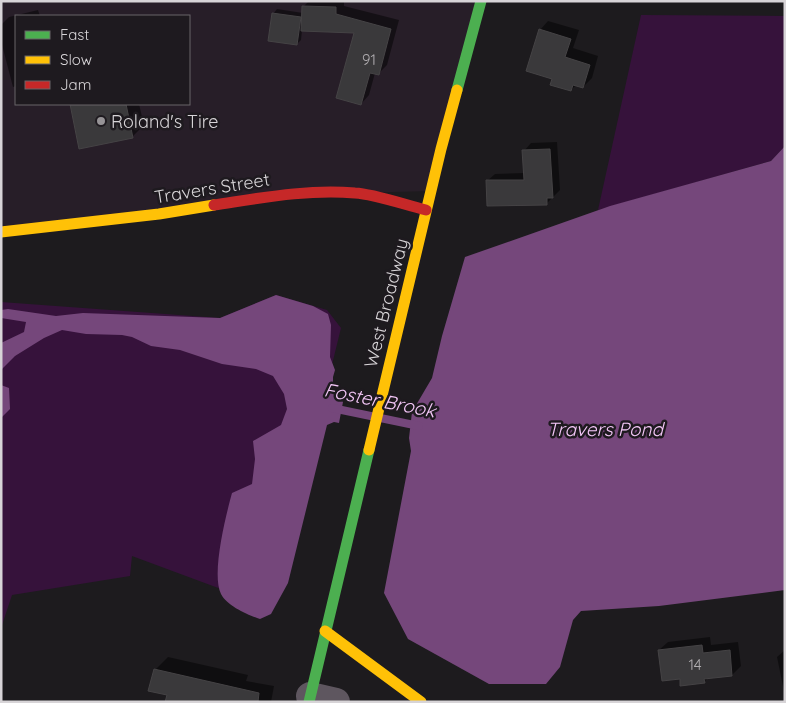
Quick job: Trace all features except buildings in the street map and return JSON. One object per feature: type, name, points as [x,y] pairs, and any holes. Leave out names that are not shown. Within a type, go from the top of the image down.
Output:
[{"type":"main road","name":"West Broadway","points":[[309,699],[441,149],[481,1]]},
{"type":"main road","name":"Travers Street","points":[[1,232],[158,214],[313,192],[357,193],[426,210]]},
{"type":"main road","points":[[325,631],[356,653],[395,686],[421,702]]},
{"type":"street","points":[[309,699],[336,702]]},
{"type":"shaded area","points":[[1,1],[483,1],[431,191],[280,195],[1,232]]},
{"type":"shaded area","points":[[641,15],[785,16],[785,146],[771,161],[598,210]]},
{"type":"shaded area","points":[[276,295],[327,310],[341,328],[272,608],[132,556],[130,576],[12,595],[1,628],[1,302],[220,318]]},
{"type":"water","name":"Travers Pond","points":[[785,146],[785,590],[659,606],[581,611],[573,620],[560,667],[546,684],[489,684],[408,639],[384,593],[411,451],[409,438],[412,412],[432,378],[465,257],[610,206],[771,161]]},
{"type":"water","points":[[276,295],[313,306],[328,314],[331,325],[330,357],[335,370],[333,391],[343,402],[339,423],[334,422],[327,425],[288,583],[271,614],[260,619],[238,610],[224,598],[218,585],[218,573],[220,544],[232,493],[252,484],[255,459],[253,441],[281,425],[287,409],[284,394],[273,376],[256,369],[222,364],[180,350],[151,346],[132,337],[86,334],[62,330],[44,338],[15,356],[1,370],[1,343],[24,332],[26,322],[1,318],[1,310],[8,309],[56,316],[83,313],[220,318]]},
{"type":"water","points":[[1,385],[9,388],[10,409],[1,418]]},
{"type":"waterway","name":"Foster Brook","points":[[332,408],[419,426]]},
{"type":"traffic: fast","points":[[457,90],[481,1]]},
{"type":"traffic: fast","points":[[309,702],[369,450]]},
{"type":"traffic: slow","points":[[369,450],[441,149],[457,90]]},
{"type":"traffic: slow","points":[[1,232],[159,214],[214,205]]},
{"type":"traffic: slow","points":[[325,631],[421,702]]},
{"type":"traffic: jam","points":[[214,205],[284,195],[337,192],[372,195],[426,210]]},
{"type":"place","name":"Roland's Tire","points":[[101,121]]}]
